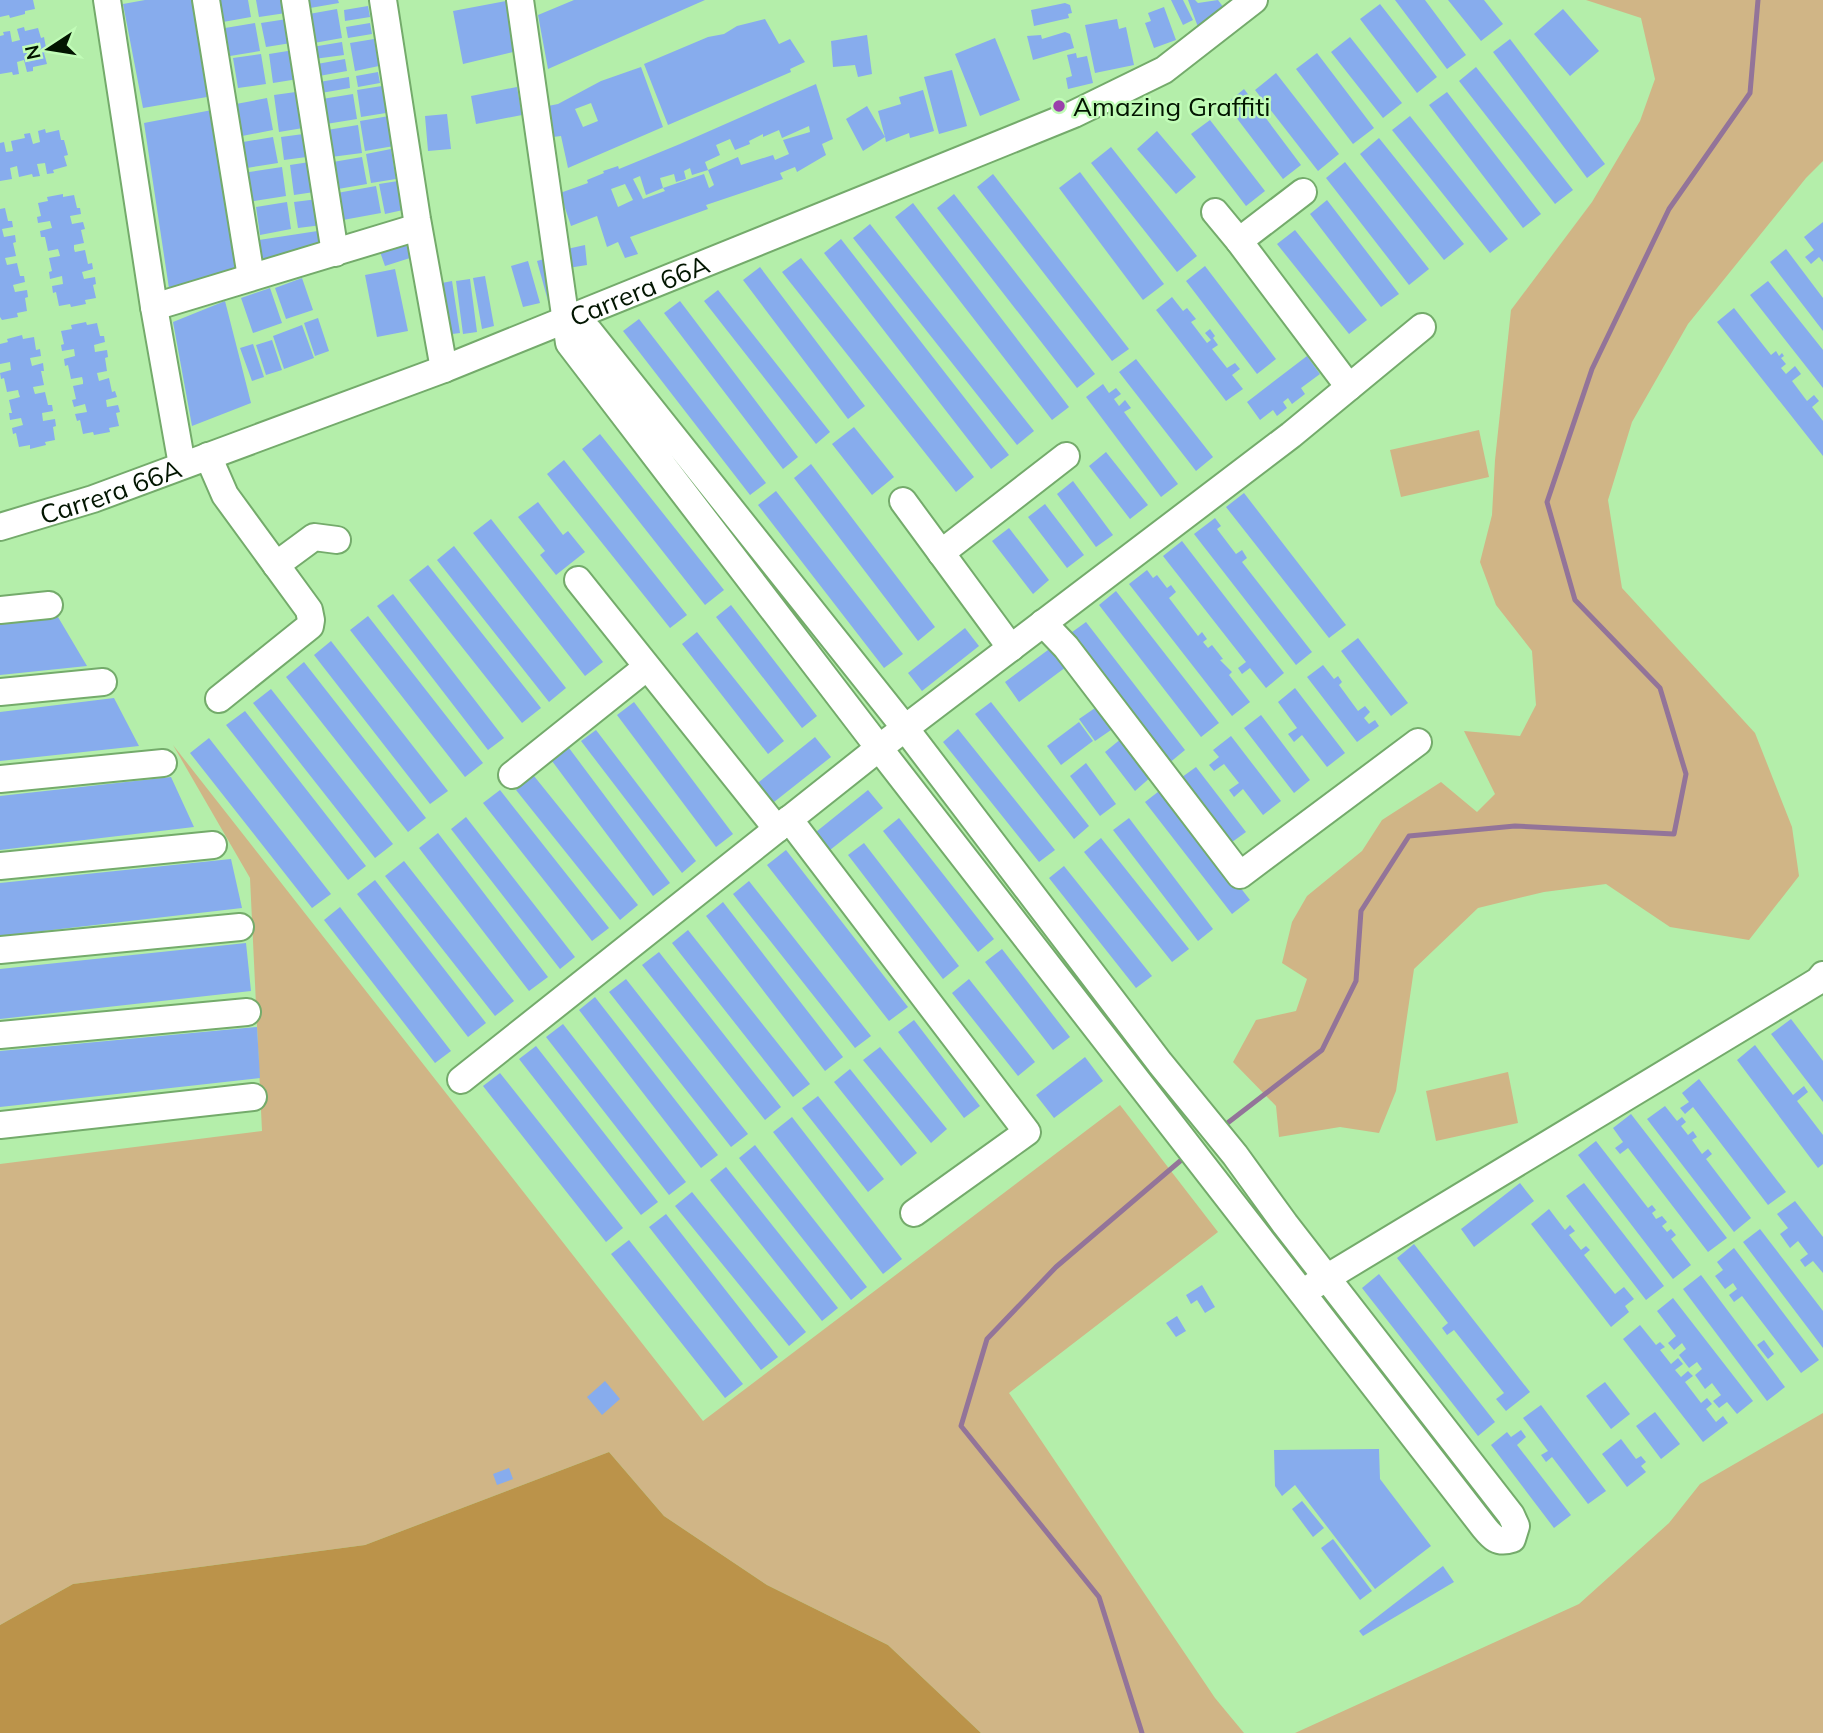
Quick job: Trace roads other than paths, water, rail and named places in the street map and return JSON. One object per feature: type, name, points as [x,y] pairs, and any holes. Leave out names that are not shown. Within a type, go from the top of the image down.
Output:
[{"type":"street","points":[[107,0],[154,307],[182,465]]},
{"type":"street","points":[[206,0],[251,277]]},
{"type":"street","points":[[295,0],[334,253]]},
{"type":"street","points":[[383,0],[418,227],[444,369]]},
{"type":"street","points":[[520,0],[569,343],[879,748],[1495,1540],[1504,1542],[1512,1539],[1516,1526],[1511,1515],[1160,1063],[905,728],[589,331],[567,321]]},
{"type":"street","name":"Carrera 66A","points":[[0,527],[93,499],[444,369],[1074,114],[1164,71],[1254,0]]},
{"type":"street","points":[[1238,241],[1303,192]]},
{"type":"street","points":[[1215,212],[1349,387]]},
{"type":"street","points":[[154,307],[418,227]]},
{"type":"street","points":[[461,1080],[879,748],[1290,435],[1422,327]]},
{"type":"street","points":[[208,456],[225,495],[309,610],[311,620],[310,626],[219,699]]},
{"type":"street","points":[[941,553],[1066,456]]},
{"type":"street","points":[[903,501],[1011,648]]},
{"type":"street","points":[[276,565],[314,537],[337,540]]},
{"type":"street","points":[[578,580],[647,667],[783,824],[1027,1132],[914,1213]]},
{"type":"street","points":[[0,610],[49,606]]},
{"type":"street","points":[[1043,623],[1066,647],[1240,875],[1418,742]]},
{"type":"street","points":[[512,775],[647,667]]},
{"type":"street","points":[[0,692],[103,682]]},
{"type":"street","points":[[0,779],[163,763]]},
{"type":"street","points":[[0,866],[213,845]]},
{"type":"street","points":[[0,950],[240,927]]},
{"type":"street","points":[[1303,1293],[1818,981],[1823,975]]},
{"type":"street","points":[[0,1035],[247,1012]]},
{"type":"street","points":[[0,1125],[253,1097]]},
{"type":"waterway","points":[[1221,1128],[1322,1050],[1356,981],[1361,911],[1409,836],[1515,826],[1674,834],[1686,774],[1660,688],[1575,600],[1547,502],[1592,369],[1669,209],[1750,93],[1758,0]]},
{"type":"waterway","points":[[1142,1733],[1099,1597],[961,1426],[987,1339],[1056,1267],[1186,1156]]},
{"type":"place","name":"Amazing Graffiti","points":[[1059,106]]}]
